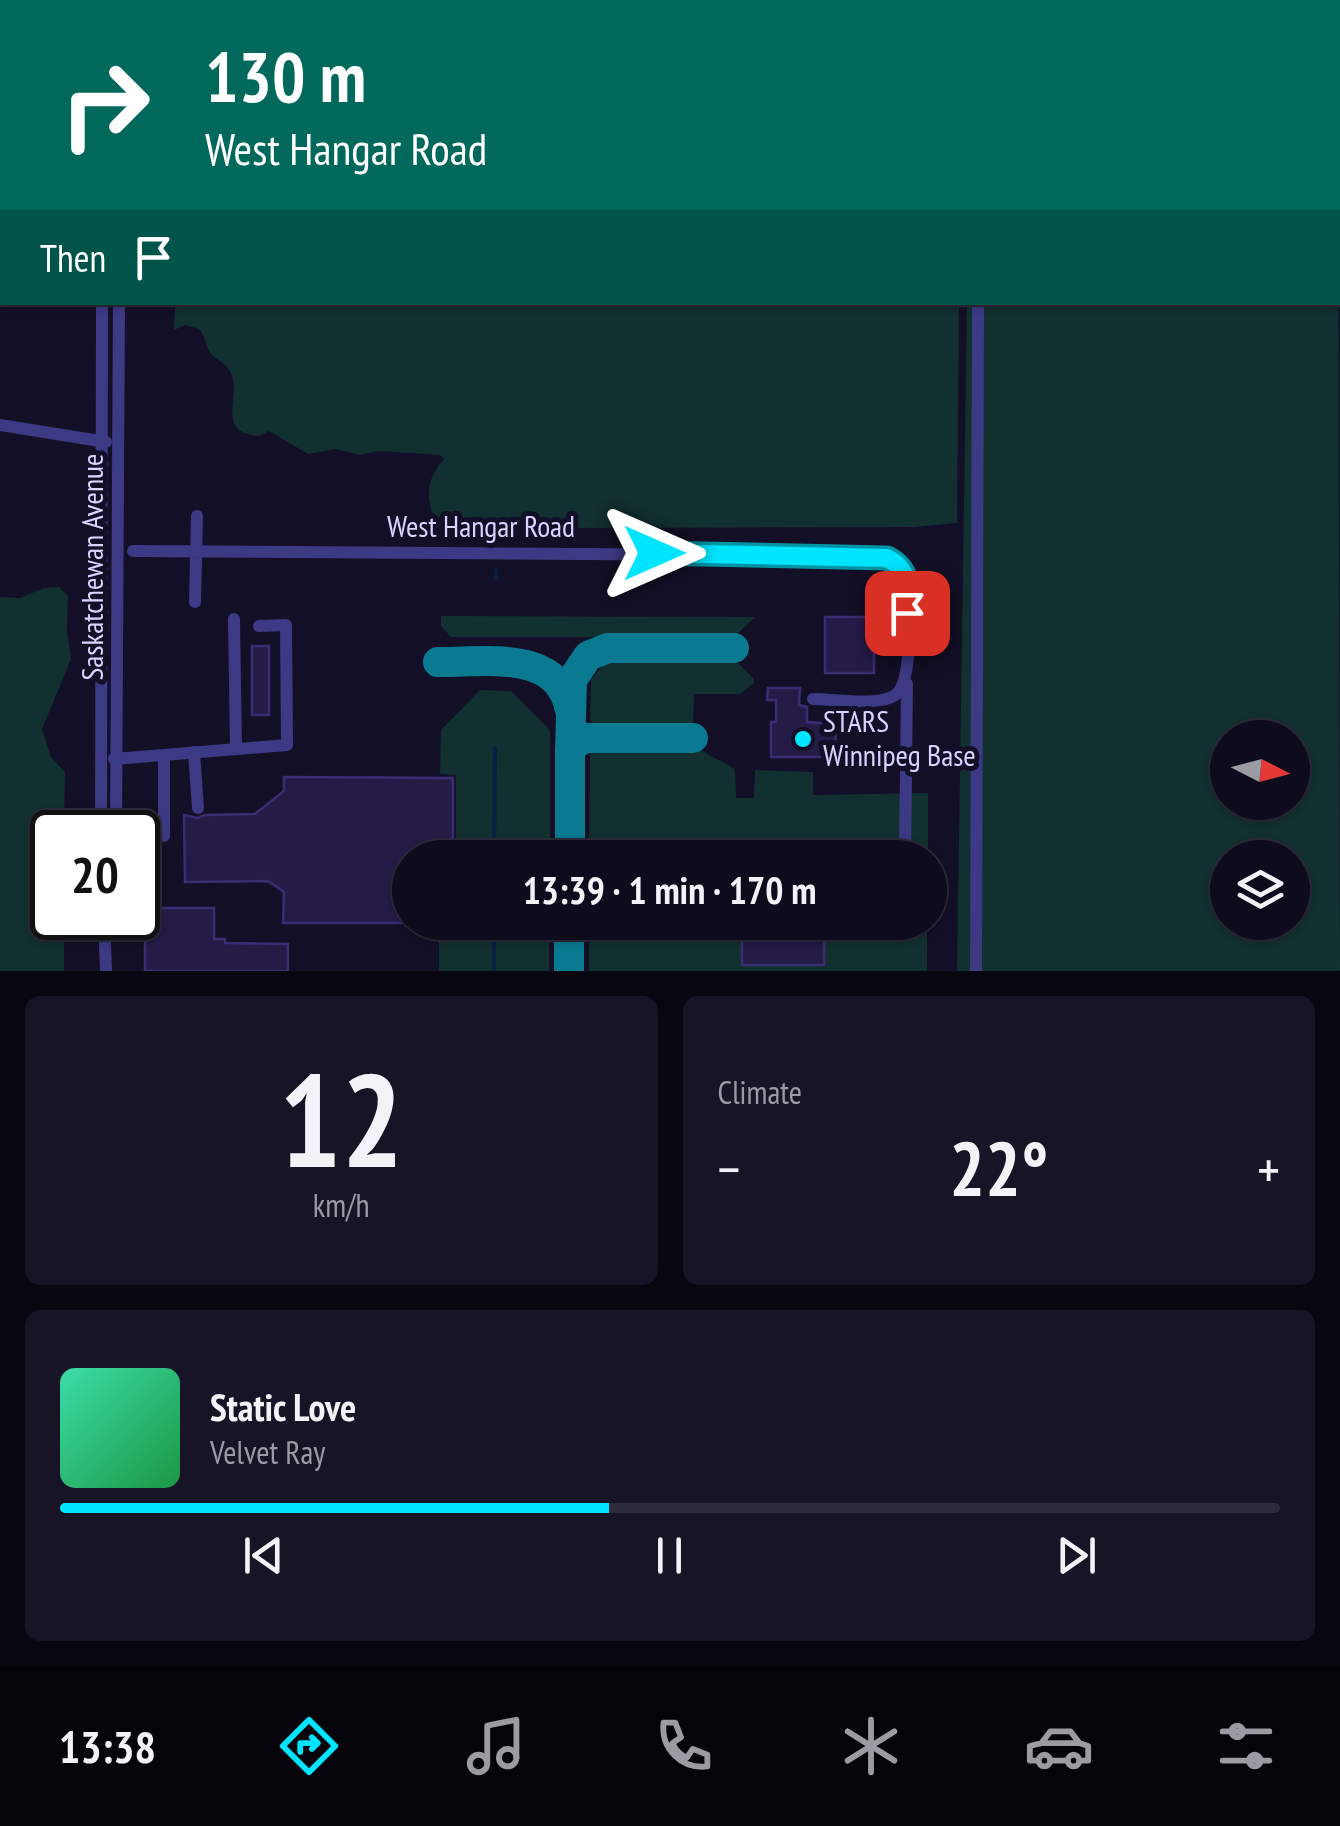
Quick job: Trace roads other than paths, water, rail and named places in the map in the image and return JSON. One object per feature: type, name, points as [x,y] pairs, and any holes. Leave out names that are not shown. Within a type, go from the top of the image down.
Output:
[{"type":"street","name":"Saskatchewan Avenue","points":[[100,810],[102,305]]},
{"type":"street","name":"Saskatchewan Avenue","points":[[117,810],[119,305]]},
{"type":"street","points":[[976,971],[978,305]]},
{"type":"street","points":[[0,425],[118,444]]},
{"type":"street","points":[[195,602],[196,516]]},
{"type":"street","name":"West Hangar Road","points":[[132,551],[877,556],[896,562],[906,575],[905,840]]},
{"type":"street","points":[[234,619],[236,748]]},
{"type":"street","points":[[101,760],[286,745],[286,625],[259,626]]},
{"type":"street","points":[[813,699],[888,698],[900,692],[907,671]]},
{"type":"street","points":[[194,752],[198,808]]},
{"type":"street","points":[[164,755],[164,836]]},
{"type":"street","points":[[106,940],[106,971]]},
{"type":"waterway","points":[[496,570],[496,578]]},
{"type":"waterway","points":[[494,840],[495,748]]},
{"type":"waterway","points":[[494,940],[494,971]]},
{"type":"place","name":"STARS Winnipeg Base","points":[[803,739]]}]
